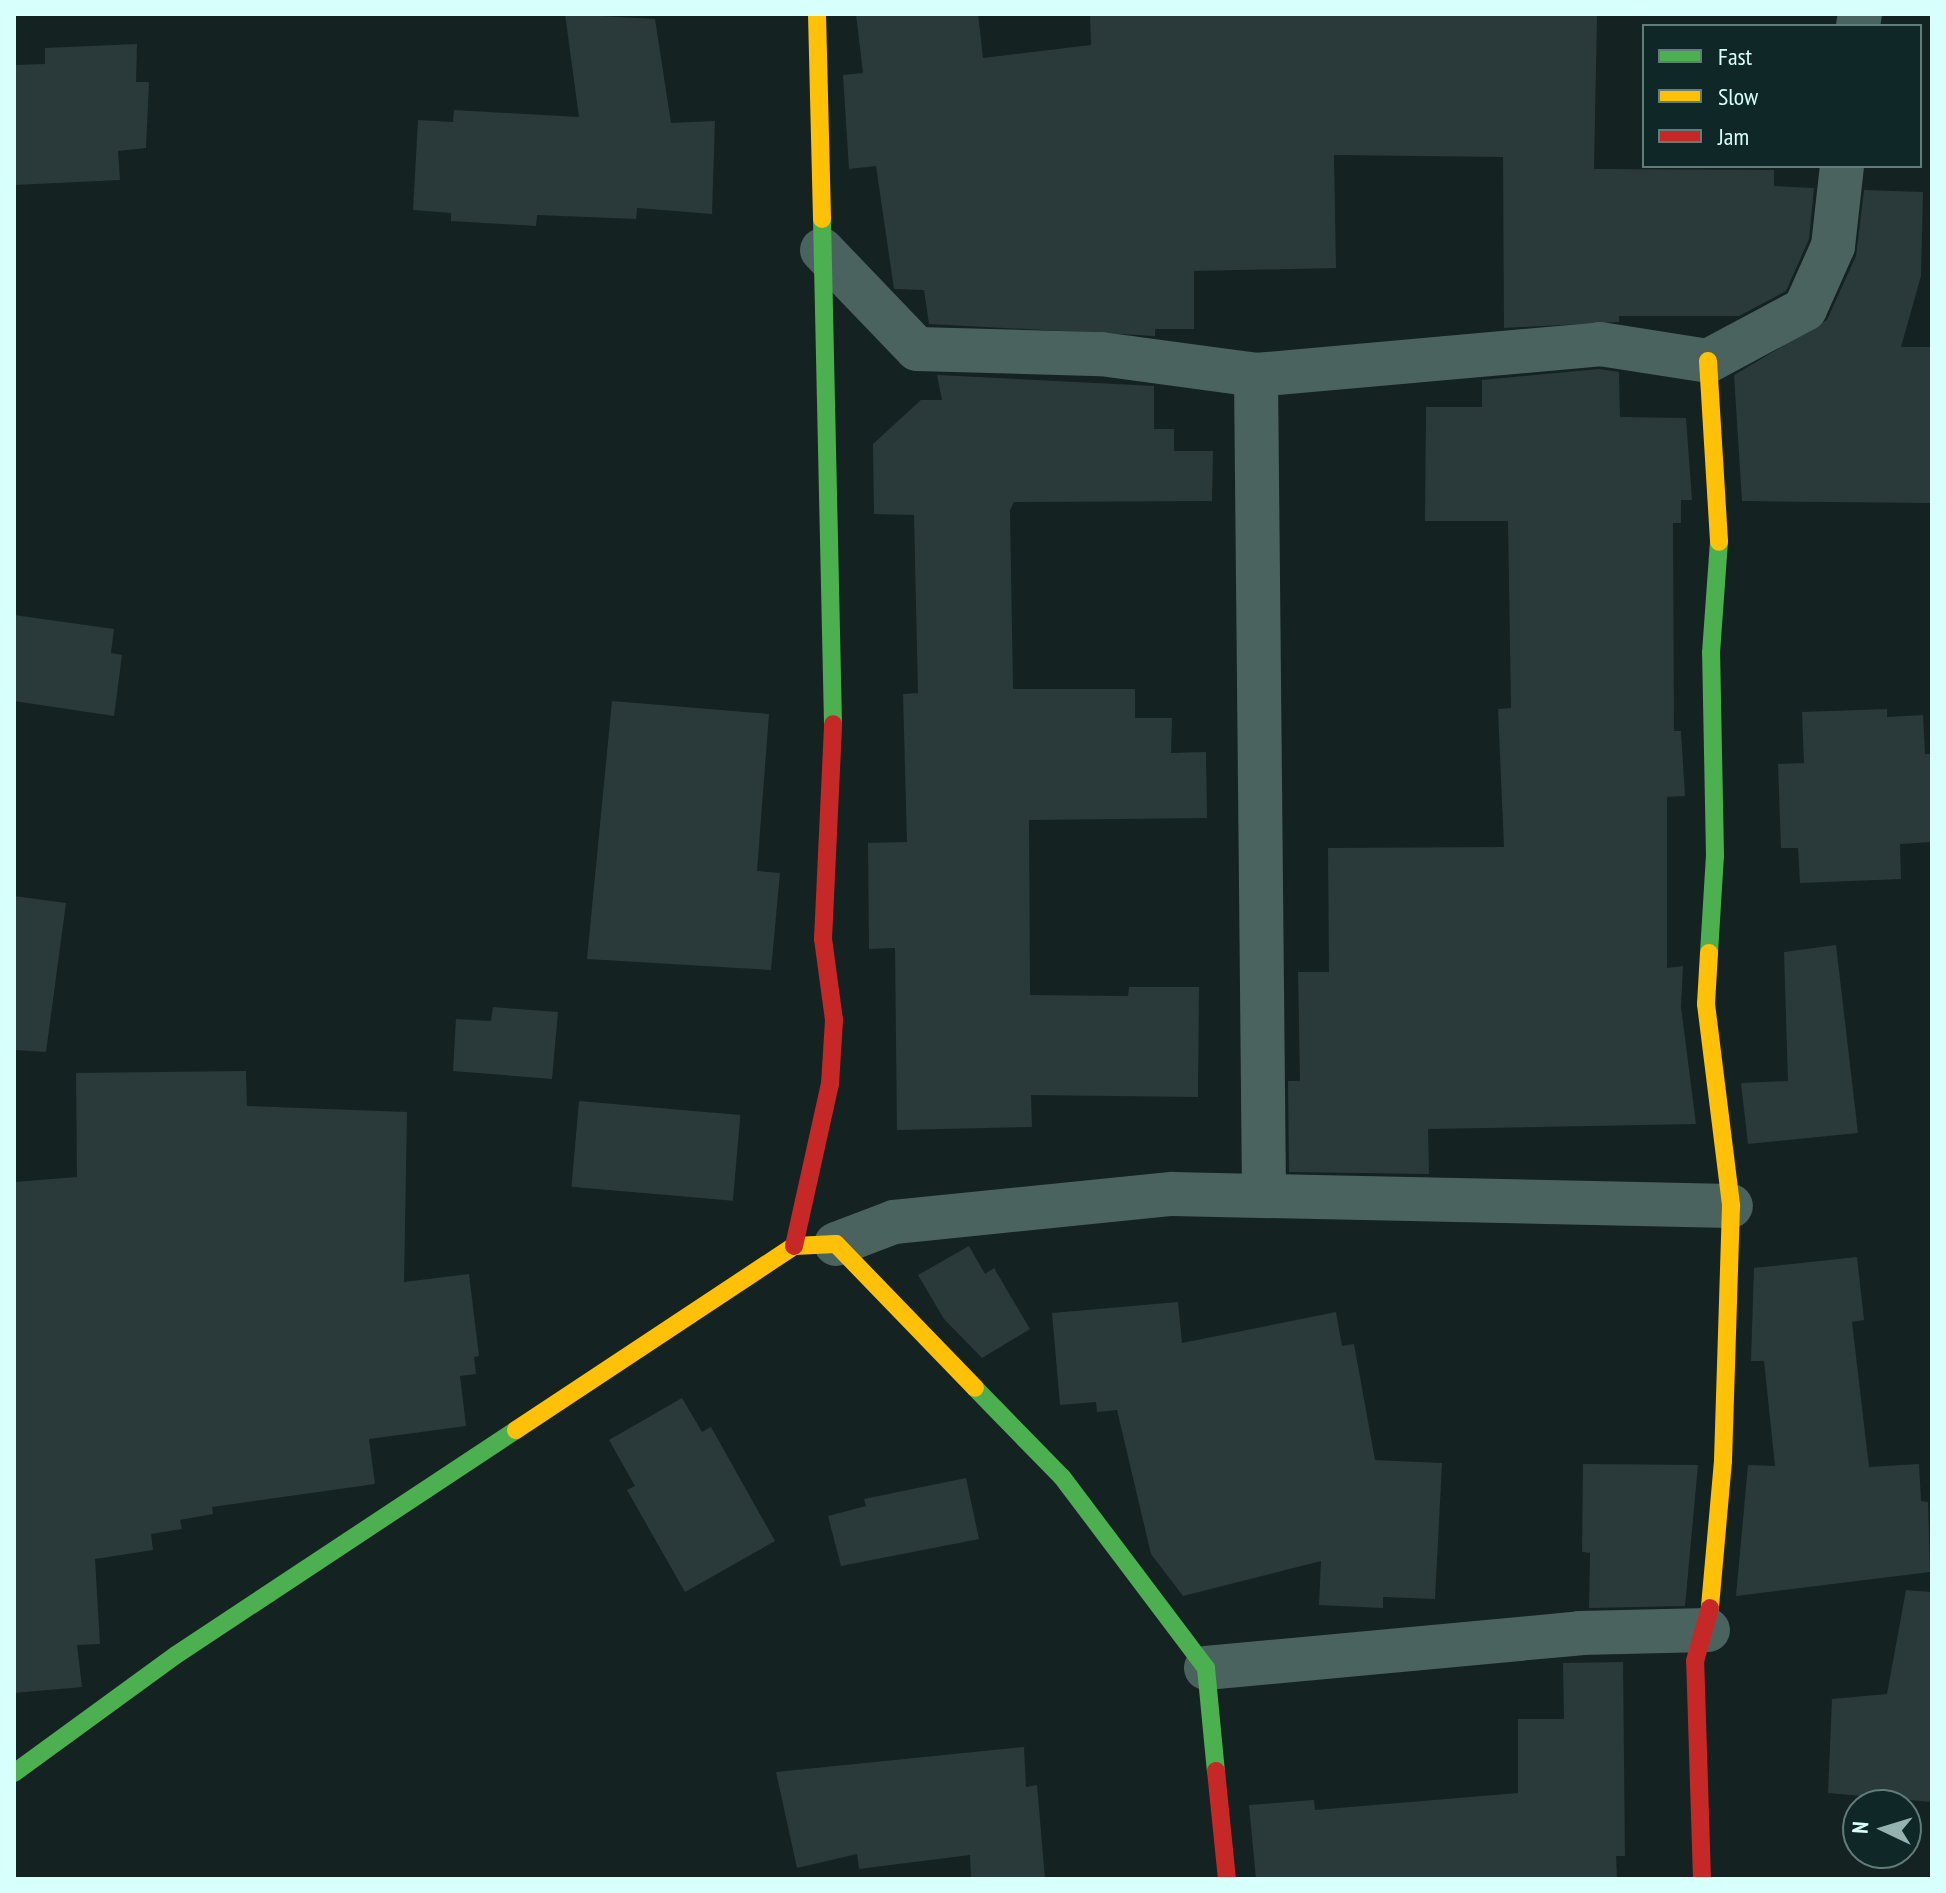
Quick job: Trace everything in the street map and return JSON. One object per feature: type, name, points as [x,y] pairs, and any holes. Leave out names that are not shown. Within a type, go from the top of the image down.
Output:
[{"type":"street","points":[[815,1245],[834,1020],[823,939],[833,735],[817,14]]},
{"type":"street","points":[[822,250],[917,349],[1101,354],[1256,375],[1600,344],[1708,361],[1805,309],[1833,246],[1842,168]]},
{"type":"street","points":[[1702,1879],[1695,1661],[1708,1630],[1726,1409],[1731,1206],[1706,1004],[1715,856],[1711,653],[1721,573],[1708,361]]},
{"type":"street","points":[[1256,375],[1264,1194]]},
{"type":"street","points":[[14,1773],[176,1655],[815,1245],[894,1222],[1046,1202],[1264,1194],[1731,1206]]},
{"type":"street","points":[[815,1245],[1062,1477],[1206,1668],[1227,1879]]},
{"type":"street","points":[[1206,1668],[1580,1633],[1708,1630]]},
{"type":"building","points":[[565,14],[655,19],[671,123],[715,121],[712,214],[637,208],[636,219],[537,215],[536,226],[451,221],[451,213],[413,210],[418,120],[453,122],[454,110],[579,117]]},
{"type":"building","points":[[856,14],[978,14],[983,58],[1091,45],[1090,14],[1597,16],[1594,169],[1774,170],[1774,186],[1814,188],[1809,239],[1786,291],[1739,316],[1619,316],[1619,322],[1504,328],[1503,157],[1334,155],[1336,268],[1194,271],[1194,329],[1155,329],[1155,336],[929,324],[924,290],[894,289],[876,166],[849,169],[843,75],[863,73]]},
{"type":"building","points":[[137,44],[136,82],[149,82],[146,148],[118,151],[120,180],[14,185],[14,65],[45,64],[45,48]]},
{"type":"building","points":[[1864,190],[1923,192],[1921,276],[1901,347],[1932,347],[1932,503],[1742,501],[1734,375],[1827,320],[1856,256]]},
{"type":"building","points":[[1599,369],[1619,372],[1620,417],[1686,418],[1692,500],[1681,500],[1681,523],[1673,523],[1674,731],[1681,731],[1685,796],[1667,797],[1667,968],[1683,966],[1681,1007],[1696,1124],[1428,1129],[1429,1174],[1289,1172],[1288,1081],[1300,1081],[1298,972],[1329,972],[1328,848],[1504,847],[1498,709],[1511,708],[1508,521],[1425,521],[1426,407],[1482,407],[1482,380]]},
{"type":"building","points":[[937,375],[1154,386],[1154,429],[1174,429],[1174,451],[1213,451],[1212,501],[1014,502],[1010,510],[1013,689],[1135,689],[1135,718],[1172,718],[1171,753],[1206,752],[1207,818],[1029,820],[1030,995],[1128,996],[1129,987],[1199,987],[1198,1097],[1031,1095],[1032,1127],[897,1130],[895,948],[869,949],[868,843],[907,842],[903,694],[918,693],[914,515],[874,514],[873,444],[921,400],[942,400]]},
{"type":"building","points":[[14,615],[114,629],[111,653],[122,655],[114,716],[14,701]]},
{"type":"building","points":[[612,701],[769,714],[757,871],[780,873],[771,970],[587,959]]},
{"type":"building","points":[[1887,709],[1887,717],[1923,715],[1925,754],[1932,754],[1932,842],[1900,844],[1901,879],[1800,883],[1798,848],[1781,848],[1778,764],[1804,763],[1802,712]]},
{"type":"building","points":[[14,896],[66,903],[46,1052],[14,1050]]},
{"type":"building","points":[[1836,945],[1858,1133],[1748,1144],[1741,1083],[1788,1081],[1784,952]]},
{"type":"building","points":[[493,1007],[558,1012],[552,1079],[453,1071],[456,1019],[491,1021]]},
{"type":"building","points":[[246,1071],[247,1106],[407,1112],[404,1282],[469,1274],[479,1356],[474,1357],[476,1374],[460,1376],[466,1426],[369,1439],[375,1484],[212,1507],[213,1514],[180,1520],[182,1529],[151,1534],[153,1550],[95,1559],[100,1644],[77,1645],[82,1687],[14,1693],[14,1182],[77,1177],[76,1073]]},
{"type":"building","points":[[579,1101],[740,1115],[733,1201],[572,1187]]},
{"type":"building","points":[[969,1246],[985,1274],[994,1268],[1030,1329],[982,1358],[944,1319],[918,1275]]},
{"type":"building","points":[[1857,1257],[1864,1320],[1852,1322],[1869,1467],[1919,1464],[1921,1501],[1928,1502],[1930,1572],[1736,1596],[1748,1465],[1775,1466],[1764,1361],[1751,1361],[1754,1268]]},
{"type":"building","points":[[1178,1302],[1182,1343],[1336,1312],[1342,1346],[1354,1344],[1375,1460],[1442,1463],[1435,1599],[1383,1597],[1383,1608],[1319,1605],[1321,1561],[1183,1596],[1151,1554],[1117,1410],[1097,1412],[1096,1402],[1060,1405],[1052,1313]]},
{"type":"building","points":[[682,1398],[702,1432],[711,1427],[775,1541],[685,1592],[627,1490],[635,1486],[609,1440]]},
{"type":"building","points":[[1583,1464],[1698,1465],[1685,1606],[1589,1608],[1590,1553],[1582,1552]]},
{"type":"building","points":[[966,1478],[979,1539],[841,1566],[828,1516],[866,1506],[864,1499]]},
{"type":"building","points":[[1906,1590],[1932,1592],[1932,1802],[1922,1801],[1922,1789],[1842,1789],[1842,1794],[1828,1793],[1832,1699],[1887,1694]]},
{"type":"building","points":[[1623,1662],[1625,1856],[1616,1856],[1617,1879],[1256,1879],[1249,1805],[1314,1800],[1315,1810],[1518,1793],[1518,1719],[1564,1719],[1563,1663]]},
{"type":"building","points":[[1024,1747],[1026,1787],[1037,1785],[1045,1879],[971,1879],[970,1855],[859,1869],[857,1854],[797,1868],[776,1772]]},
{"type":"traffic: fast","points":[[822,219],[833,724]]},
{"type":"traffic: fast","points":[[1709,953],[1715,856],[1711,653],[1719,542]]},
{"type":"traffic: fast","points":[[975,1388],[1062,1477],[1206,1668],[1216,1771]]},
{"type":"traffic: fast","points":[[14,1773],[176,1655],[516,1430]]},
{"type":"traffic: slow","points":[[817,14],[822,219]]},
{"type":"traffic: slow","points":[[1708,361],[1719,542]]},
{"type":"traffic: slow","points":[[1709,953],[1706,1004],[1731,1206],[1723,1461],[1710,1608]]},
{"type":"traffic: slow","points":[[516,1430],[794,1246],[836,1244],[975,1388]]},
{"type":"traffic: jam","points":[[794,1246],[830,1084],[834,1020],[823,939],[833,724]]},
{"type":"traffic: jam","points":[[1702,1879],[1695,1661],[1710,1608]]},
{"type":"traffic: jam","points":[[1216,1771],[1227,1879]]}]
